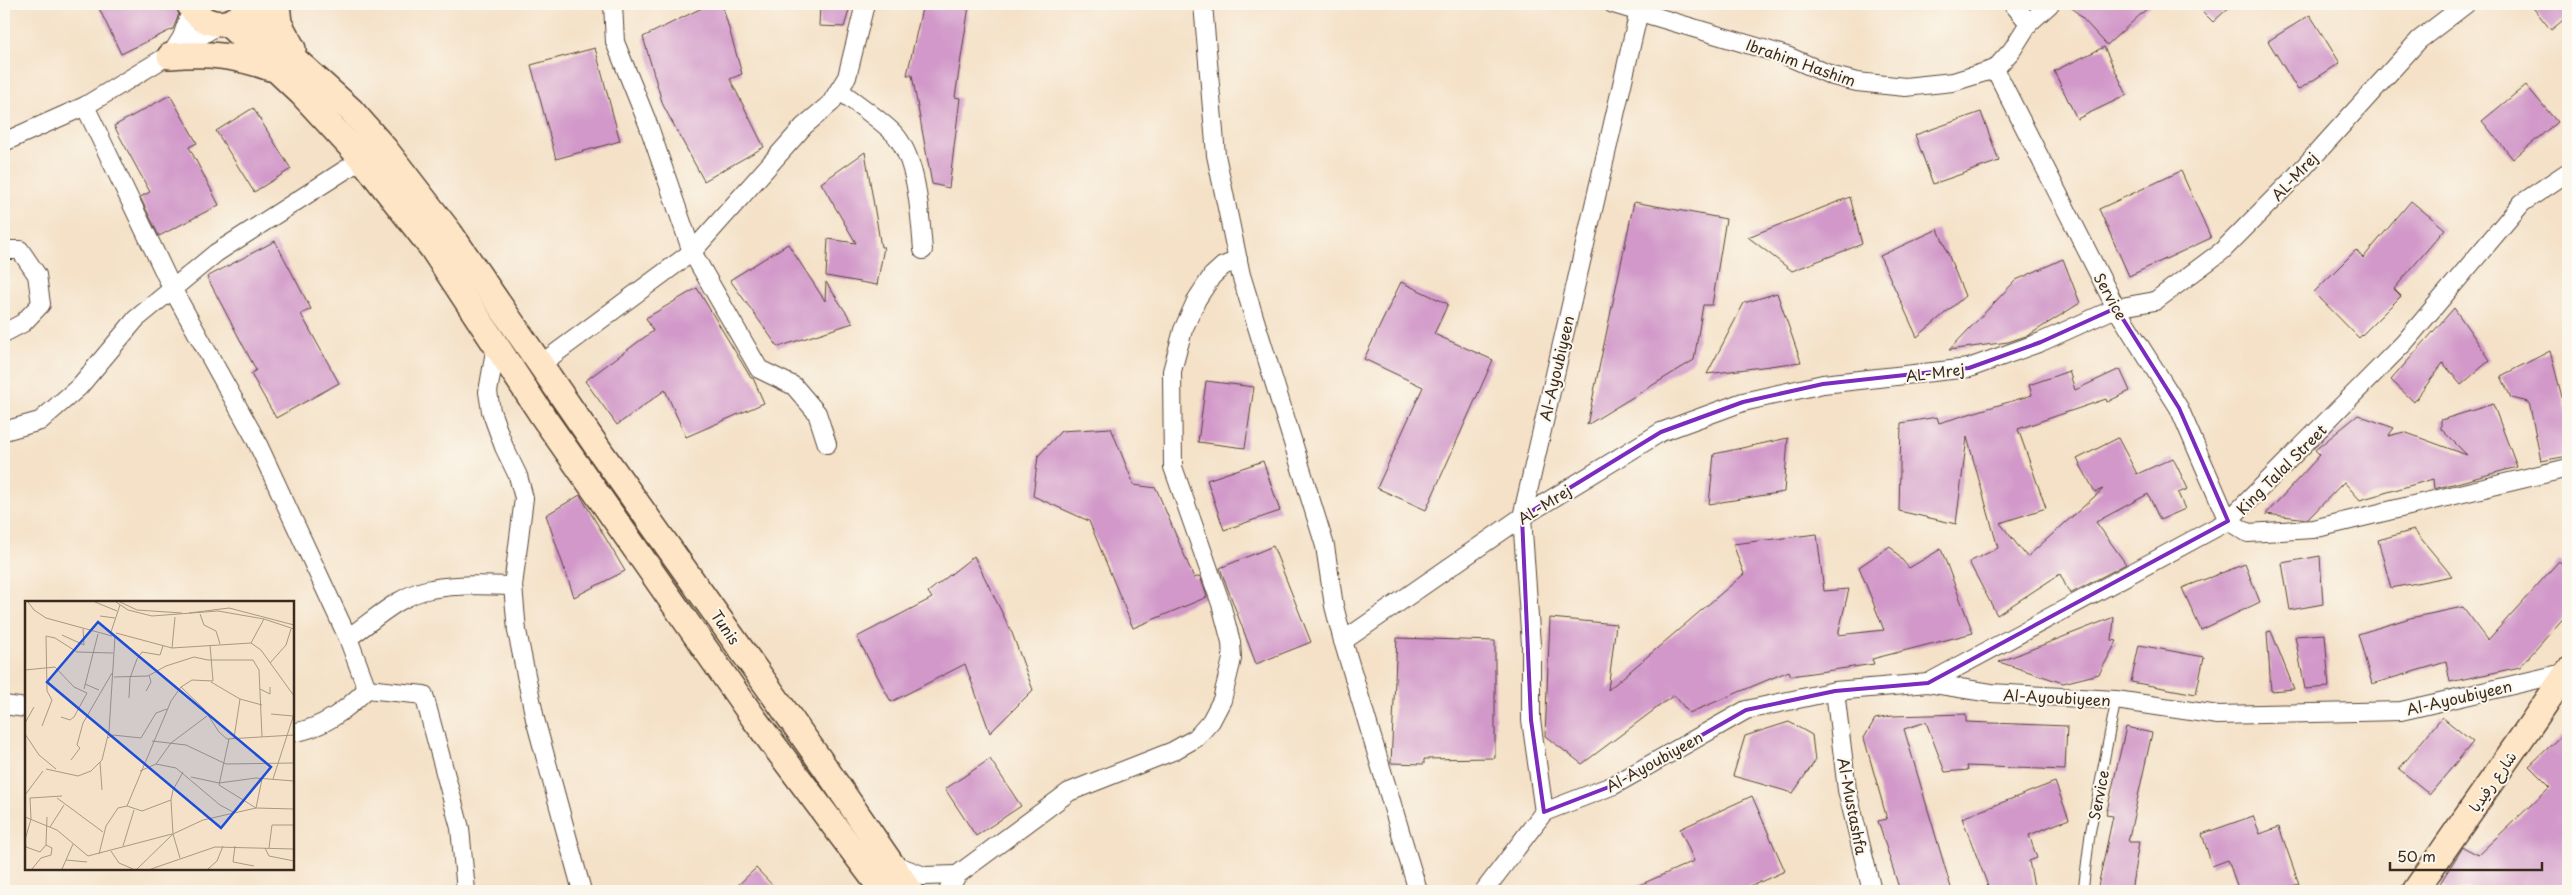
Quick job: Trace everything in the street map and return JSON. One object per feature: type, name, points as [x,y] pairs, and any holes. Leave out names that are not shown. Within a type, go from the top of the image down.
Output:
[{"type":"main road","points":[[224,23],[239,17],[250,4]]},
{"type":"main road","name":"Tunis","points":[[250,4],[271,38],[351,110],[386,149],[450,233],[910,891]]},
{"type":"main road","points":[[276,4],[279,23],[301,65]]},
{"type":"main road","points":[[190,6],[201,18],[224,23],[276,70],[362,159],[432,248],[544,418],[756,720],[883,891]]},
{"type":"main road","points":[[170,56],[208,54],[228,56],[276,70]]},
{"type":"main road","name":"شارع رفيديا","points":[[2415,891],[2568,672]]},
{"type":"street","points":[[613,4],[615,42],[648,124],[692,252],[760,369],[794,386],[817,413],[827,444]]},
{"type":"street","points":[[541,364],[692,252],[804,126],[831,103],[847,77],[865,4]]},
{"type":"street","points":[[1203,4],[1216,155],[1238,260],[1325,546],[1334,606],[1343,642],[1418,891]]},
{"type":"street","name":"Ibrahim Hashim","points":[[1613,4],[1787,56],[1810,68],[1857,82],[1905,87],[1929,86],[1953,82],[1995,69]]},
{"type":"street","points":[[2013,4],[2029,23]]},
{"type":"street","points":[[1995,69],[2012,50],[2029,23],[2050,4]]},
{"type":"street","name":"AL-Mrej","points":[[1343,642],[1522,517],[1660,432],[1743,402],[1823,384],[1969,368],[2041,342],[2116,308],[2155,301],[2222,251],[2295,177],[2419,40],[2466,4]]},
{"type":"street","points":[[170,56],[182,37],[190,6]]},
{"type":"street","name":"Al-Ayoubiyeen","points":[[1639,11],[1522,517],[1531,645],[1532,720],[1544,812],[1614,785],[1746,710],[1835,691],[1928,683],[1991,693],[2116,700],[2218,715],[2401,711],[2568,672]]},
{"type":"street","points":[[4,142],[85,106],[224,23]]},
{"type":"street","name":"Service","points":[[1995,69],[2116,308],[2179,408],[2228,521]]},
{"type":"street","points":[[839,90],[896,136],[907,157],[918,201],[924,250]]},
{"type":"street","points":[[85,106],[173,290],[255,438],[348,638],[367,689]]},
{"type":"street","points":[[4,431],[40,422],[79,388],[136,320],[216,254],[362,159]]},
{"type":"street","name":"King Talal Street","points":[[1928,683],[2228,521],[2404,343],[2522,203],[2568,172]]},
{"type":"street","points":[[4,250],[20,250],[37,275],[41,304],[24,323],[4,333]]},
{"type":"street","points":[[948,891],[957,875],[1068,792],[1173,751],[1196,738],[1211,722],[1222,700],[1232,659],[1230,642],[1221,604],[1173,467],[1172,370],[1183,330],[1197,299],[1212,276],[1223,266],[1238,260]]},
{"type":"street","points":[[496,344],[488,392],[491,411],[504,447],[518,476],[524,498],[513,586],[517,631],[535,719],[582,891]]},
{"type":"street","points":[[2228,521],[2248,533],[2313,530],[2568,468]]},
{"type":"street","points":[[348,638],[400,601],[430,589],[466,585],[513,586]]},
{"type":"street","points":[[294,732],[326,723],[348,708],[367,689]]},
{"type":"street","points":[[367,689],[424,695],[460,828],[466,891]]},
{"type":"street","name":"Al-Mustashfa","points":[[1835,691],[1847,790],[1872,891]]},
{"type":"street","points":[[4,705],[25,708]]},
{"type":"street","points":[[1484,891],[1544,812]]},
{"type":"street","points":[[892,864],[924,876],[957,875]]},
{"type":"lane","name":"Service","points":[[2083,891],[2090,834],[2116,700]]},
{"type":"highlighted area","points":[[2116,308],[2179,408],[2228,521],[1928,683],[1835,691],[1746,710],[1614,785],[1544,812],[1531,720],[1522,517],[1661,432],[1743,402],[1823,384],[1969,368],[2041,342]]},
{"type":"building","points":[[97,4],[175,4],[179,14],[173,29],[121,54]]},
{"type":"building","points":[[710,4],[722,4],[742,74],[730,79],[764,147],[704,181],[663,105],[643,37]]},
{"type":"building","points":[[820,4],[851,4],[844,27],[819,26]]},
{"type":"building","points":[[923,4],[969,6],[955,97],[960,98],[949,188],[932,184],[912,75],[907,75]]},
{"type":"building","points":[[2069,4],[2152,4],[2107,45]]},
{"type":"building","points":[[2195,4],[2233,4],[2213,22]]},
{"type":"building","points":[[2530,4],[2568,4],[2568,16],[2551,30]]},
{"type":"building","points":[[2310,15],[2340,63],[2298,90],[2268,41]]},
{"type":"building","points":[[2104,47],[2127,95],[2077,119],[2054,71]]},
{"type":"building","points":[[595,48],[620,141],[556,159],[531,65]]},
{"type":"building","points":[[2526,85],[2557,122],[2513,159],[2482,121]]},
{"type":"building","points":[[170,95],[197,143],[189,147],[219,205],[159,236],[140,197],[150,192],[114,126]]},
{"type":"building","points":[[253,108],[291,169],[254,192],[216,131]]},
{"type":"building","points":[[1981,112],[1999,161],[1933,184],[1915,135]]},
{"type":"building","points":[[865,152],[881,247],[884,247],[877,285],[826,276],[828,239],[856,243],[821,183]]},
{"type":"building","points":[[2181,171],[2211,238],[2129,276],[2099,209]]},
{"type":"building","points":[[1850,197],[1862,244],[1792,271],[1748,237]]},
{"type":"building","points":[[2411,201],[2445,229],[2394,289],[2401,296],[2359,338],[2314,292],[2356,250],[2363,258]]},
{"type":"building","points":[[1634,202],[1726,219],[1712,305],[1703,305],[1694,360],[1587,425]]},
{"type":"building","points":[[1938,229],[1965,296],[1917,337],[1880,256]]},
{"type":"building","points":[[275,241],[311,309],[301,314],[339,383],[276,418],[251,374],[256,370],[207,277]]},
{"type":"building","points":[[788,244],[825,301],[826,282],[853,323],[778,347],[730,280]]},
{"type":"building","points":[[2063,259],[2080,303],[2029,335],[2008,342],[1949,350],[2016,280]]},
{"type":"building","points":[[1401,282],[1448,304],[1434,334],[1493,360],[1426,510],[1377,488],[1423,387],[1364,359]]},
{"type":"building","points":[[697,288],[751,378],[753,378],[764,403],[686,437],[665,390],[617,425],[585,381],[653,331],[646,318]]},
{"type":"building","points":[[1777,293],[1801,362],[1707,374],[1744,303]]},
{"type":"building","points":[[2454,308],[2490,360],[2461,385],[2443,363],[2414,402],[2391,380]]},
{"type":"building","points":[[2550,351],[2568,420],[2568,456],[2541,461],[2529,402],[2511,398],[2501,376]]},
{"type":"building","points":[[2120,369],[2130,391],[2107,402],[2106,399],[2018,429],[2046,508],[2000,523],[2027,557],[2103,489],[2095,492],[2077,459],[2118,438],[2137,474],[2173,458],[2188,489],[2178,493],[2185,509],[2160,520],[2148,494],[2096,522],[2126,564],[2070,594],[2060,574],[1997,615],[1969,562],[1998,548],[1967,437],[1956,524],[1899,511],[1901,423],[1937,417],[1939,423],[2032,395],[2029,385],[2069,371],[2075,390]]},
{"type":"building","points":[[1206,381],[1254,387],[1245,448],[1198,442]]},
{"type":"building","points":[[2493,404],[2517,467],[2434,489],[2433,479],[2360,500],[2344,482],[2308,519],[2266,514],[2320,455],[2315,450],[2358,415],[2394,428],[2388,436],[2404,432],[2467,455],[2441,429],[2441,420]]},
{"type":"building","points":[[1111,428],[1134,485],[1156,488],[1194,578],[1200,576],[1207,597],[1133,628],[1089,521],[1033,496],[1038,456],[1061,431]]},
{"type":"building","points":[[1788,438],[1784,492],[1709,504],[1714,454]]},
{"type":"building","points":[[1263,461],[1280,511],[1224,530],[1207,480]]},
{"type":"building","points":[[580,495],[625,571],[574,597],[546,515]]},
{"type":"building","points":[[2414,530],[2452,576],[2391,588],[2378,540]]},
{"type":"building","points":[[1817,534],[1824,591],[1849,589],[1838,635],[1884,630],[1859,567],[1890,546],[1909,568],[1941,549],[1973,633],[1872,659],[1874,664],[1791,676],[1789,671],[1689,713],[1674,695],[1582,764],[1545,736],[1550,618],[1616,624],[1608,690],[1744,574],[1733,544]]},
{"type":"building","points":[[1273,546],[1311,642],[1256,664],[1220,568]]},
{"type":"building","points":[[974,556],[1012,633],[1033,690],[990,733],[965,664],[891,702],[857,637],[932,598],[928,592]]},
{"type":"building","points":[[2320,556],[2323,604],[2290,610],[2282,563]]},
{"type":"building","points":[[2559,561],[2568,570],[2568,613],[2520,667],[2450,682],[2446,662],[2372,684],[2358,634],[2410,618],[2463,607],[2488,640]]},
{"type":"building","points":[[2245,564],[2260,602],[2201,630],[2182,588]]},
{"type":"building","points":[[2114,617],[2112,640],[2117,641],[2099,674],[2063,683],[1999,662]]},
{"type":"building","points":[[2271,631],[2294,689],[2271,691],[2267,632]]},
{"type":"building","points":[[2325,634],[2329,687],[2305,689],[2295,636]]},
{"type":"building","points":[[1397,638],[1495,641],[1495,758],[1424,759],[1424,764],[1391,763]]},
{"type":"building","points":[[2139,645],[2204,657],[2196,694],[2131,682]]},
{"type":"building","points":[[1966,714],[1966,722],[2067,726],[2065,770],[1967,766],[1968,770],[1945,772],[1926,722],[1904,729],[1952,891],[1900,891],[1878,821],[1887,819],[1864,738],[1875,719],[1892,716]]},
{"type":"building","points":[[2442,717],[2473,742],[2430,794],[2399,769]]},
{"type":"building","points":[[1789,722],[1812,735],[1815,761],[1793,793],[1733,776],[1745,736]]},
{"type":"building","points":[[2126,727],[2152,733],[2128,842],[2139,842],[2131,891],[2097,891],[2113,816],[2106,815]]},
{"type":"building","points":[[2568,729],[2568,891],[2473,891],[2470,889],[2449,891],[2439,885],[2463,847],[2478,855],[2550,787],[2529,766]]},
{"type":"building","points":[[990,759],[1021,806],[976,836],[945,789]]},
{"type":"building","points":[[2055,782],[2069,819],[2029,835],[2037,858],[2029,861],[2035,891],[1990,891],[1962,818]]},
{"type":"building","points":[[1752,796],[1785,871],[1740,891],[1626,891],[1694,861],[1680,829]]},
{"type":"building","points":[[2253,816],[2260,834],[2279,827],[2299,884],[2278,891],[2239,891],[2228,860],[2212,866],[2202,834]]},
{"type":"building","points":[[756,868],[778,891],[732,891]]}]
